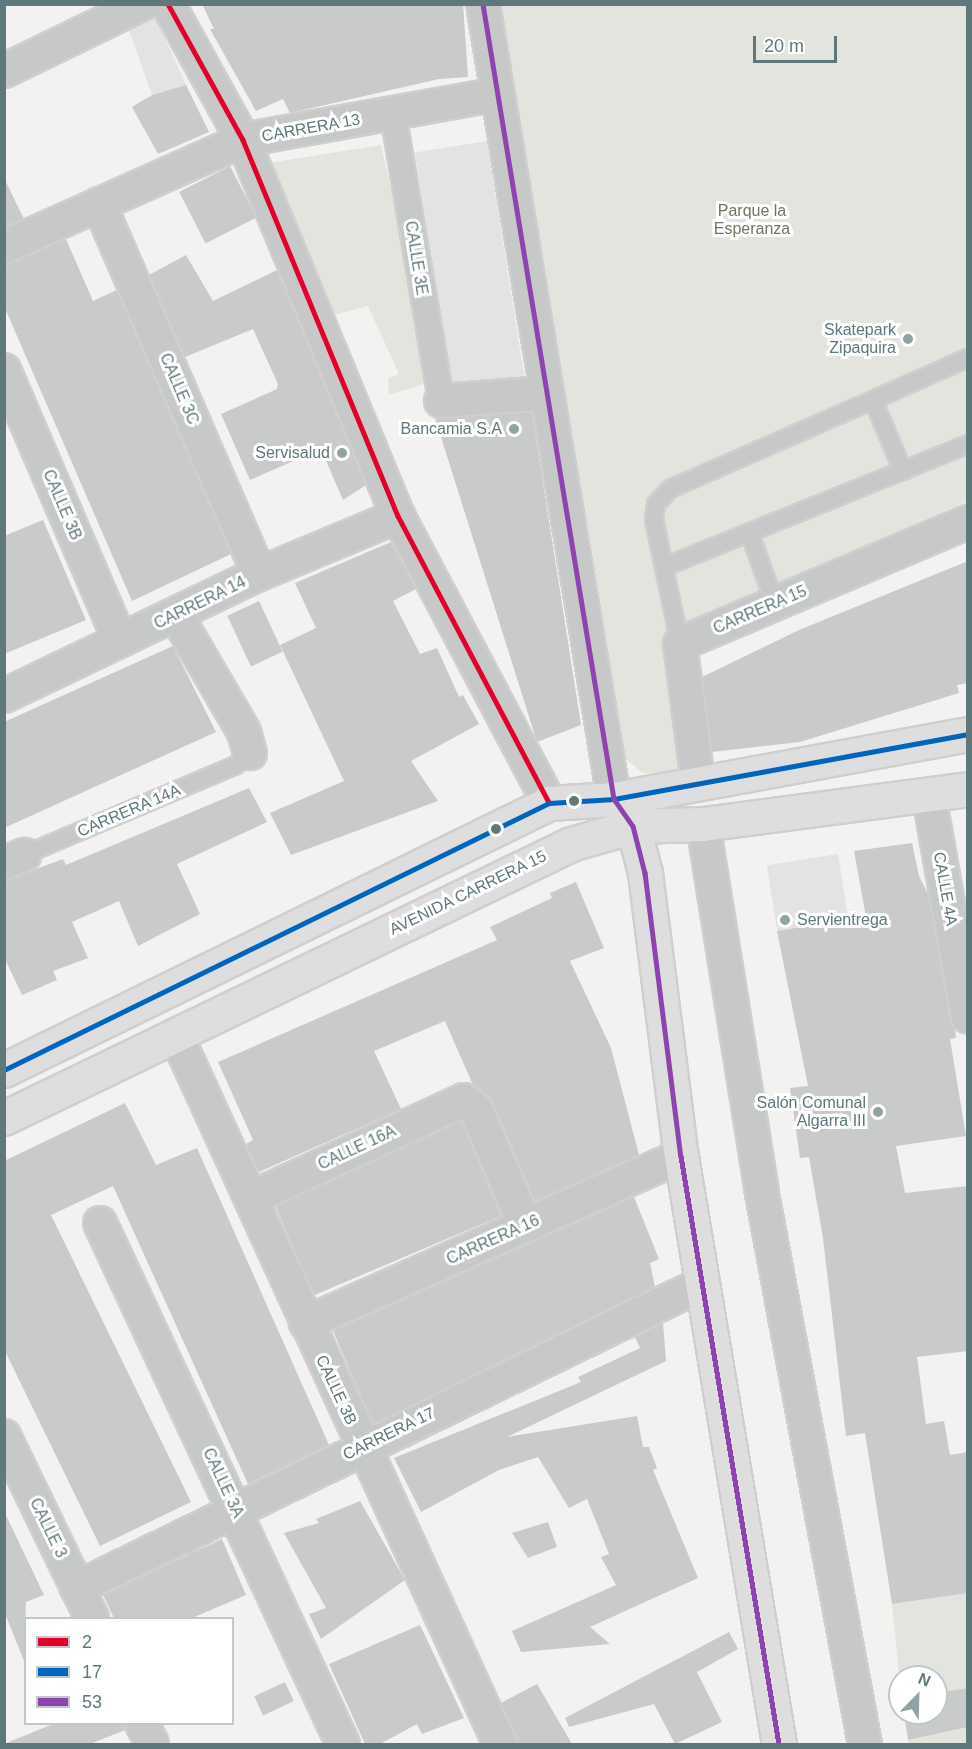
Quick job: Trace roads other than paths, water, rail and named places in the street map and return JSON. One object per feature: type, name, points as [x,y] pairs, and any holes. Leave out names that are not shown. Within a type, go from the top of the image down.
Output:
[{"type":"main road","points":[[7,1063],[549,803],[614,799],[968,735]]},
{"type":"main road","name":"AVENIDA CARRERA 15","points":[[4,1118],[571,844],[633,826],[704,824],[929,796],[968,789]]},
{"type":"main road","points":[[614,799],[633,826],[645,873],[681,1156],[779,1744]]},
{"type":"street","points":[[4,71],[142,4]]},
{"type":"street","points":[[168,4],[243,140],[398,516],[549,803]]},
{"type":"street","points":[[483,4],[494,95],[614,799]]},
{"type":"street","name":"CARRERA 13","points":[[4,247],[243,140],[494,95]]},
{"type":"street","name":"CALLE 3E","points":[[393,113],[441,401]]},
{"type":"street","name":"CALLE 3C","points":[[99,204],[259,574]]},
{"type":"street","name":"CALLE 3B","points":[[7,384],[120,640]]},
{"type":"street","points":[[441,401],[546,393]]},
{"type":"street","name":"CARRERA 14","points":[[4,696],[259,574],[398,516]]},
{"type":"street","name":"CARRERA 15","points":[[680,644],[968,522]]},
{"type":"street","points":[[176,615],[244,732],[250,753]]},
{"type":"street","points":[[680,644],[698,782]]},
{"type":"street","name":"CALLE 4A","points":[[929,796],[968,1017]]},
{"type":"street","points":[[704,824],[761,1188],[865,1744]]},
{"type":"street","name":"CALLE 3B","points":[[176,1035],[500,1744]]},
{"type":"street","name":"CALLE 16A","points":[[251,1198],[464,1100],[476,1110],[526,1226]]},
{"type":"street","name":"CARRERA 16","points":[[306,1323],[681,1156]]},
{"type":"street","name":"CALLE 3A","points":[[100,1224],[343,1744]]},
{"type":"street","name":"CARRERA 17","points":[[77,1588],[362,1446],[702,1284]]},
{"type":"street","name":"CALLE 3","points":[[4,1436],[14,1484],[77,1588],[92,1617]]},
{"type":"street","points":[[142,1725],[152,1744]]},
{"type":"lane","points":[[680,644],[654,511],[670,489],[968,358]]},
{"type":"lane","points":[[873,400],[903,471]]},
{"type":"lane","points":[[664,567],[968,444]]},
{"type":"lane","points":[[750,534],[775,604]]},
{"type":"lane","name":"CARRERA 14A","points":[[14,859],[236,765],[250,753]]},
{"type":"place","name":"Skatepark Zipaquira","points":[[908,339]]},
{"type":"place","name":"Bancamia S.A","points":[[514,429]]},
{"type":"place","name":"Servisalud","points":[[342,453]]},
{"type":"place","name":"Servientrega","points":[[785,920]]},
{"type":"place","name":"Salón Comunal Algarra III","points":[[878,1112]]},
{"type":"park label","name":"Parque la Esperanza","points":[[752,220]]}]
